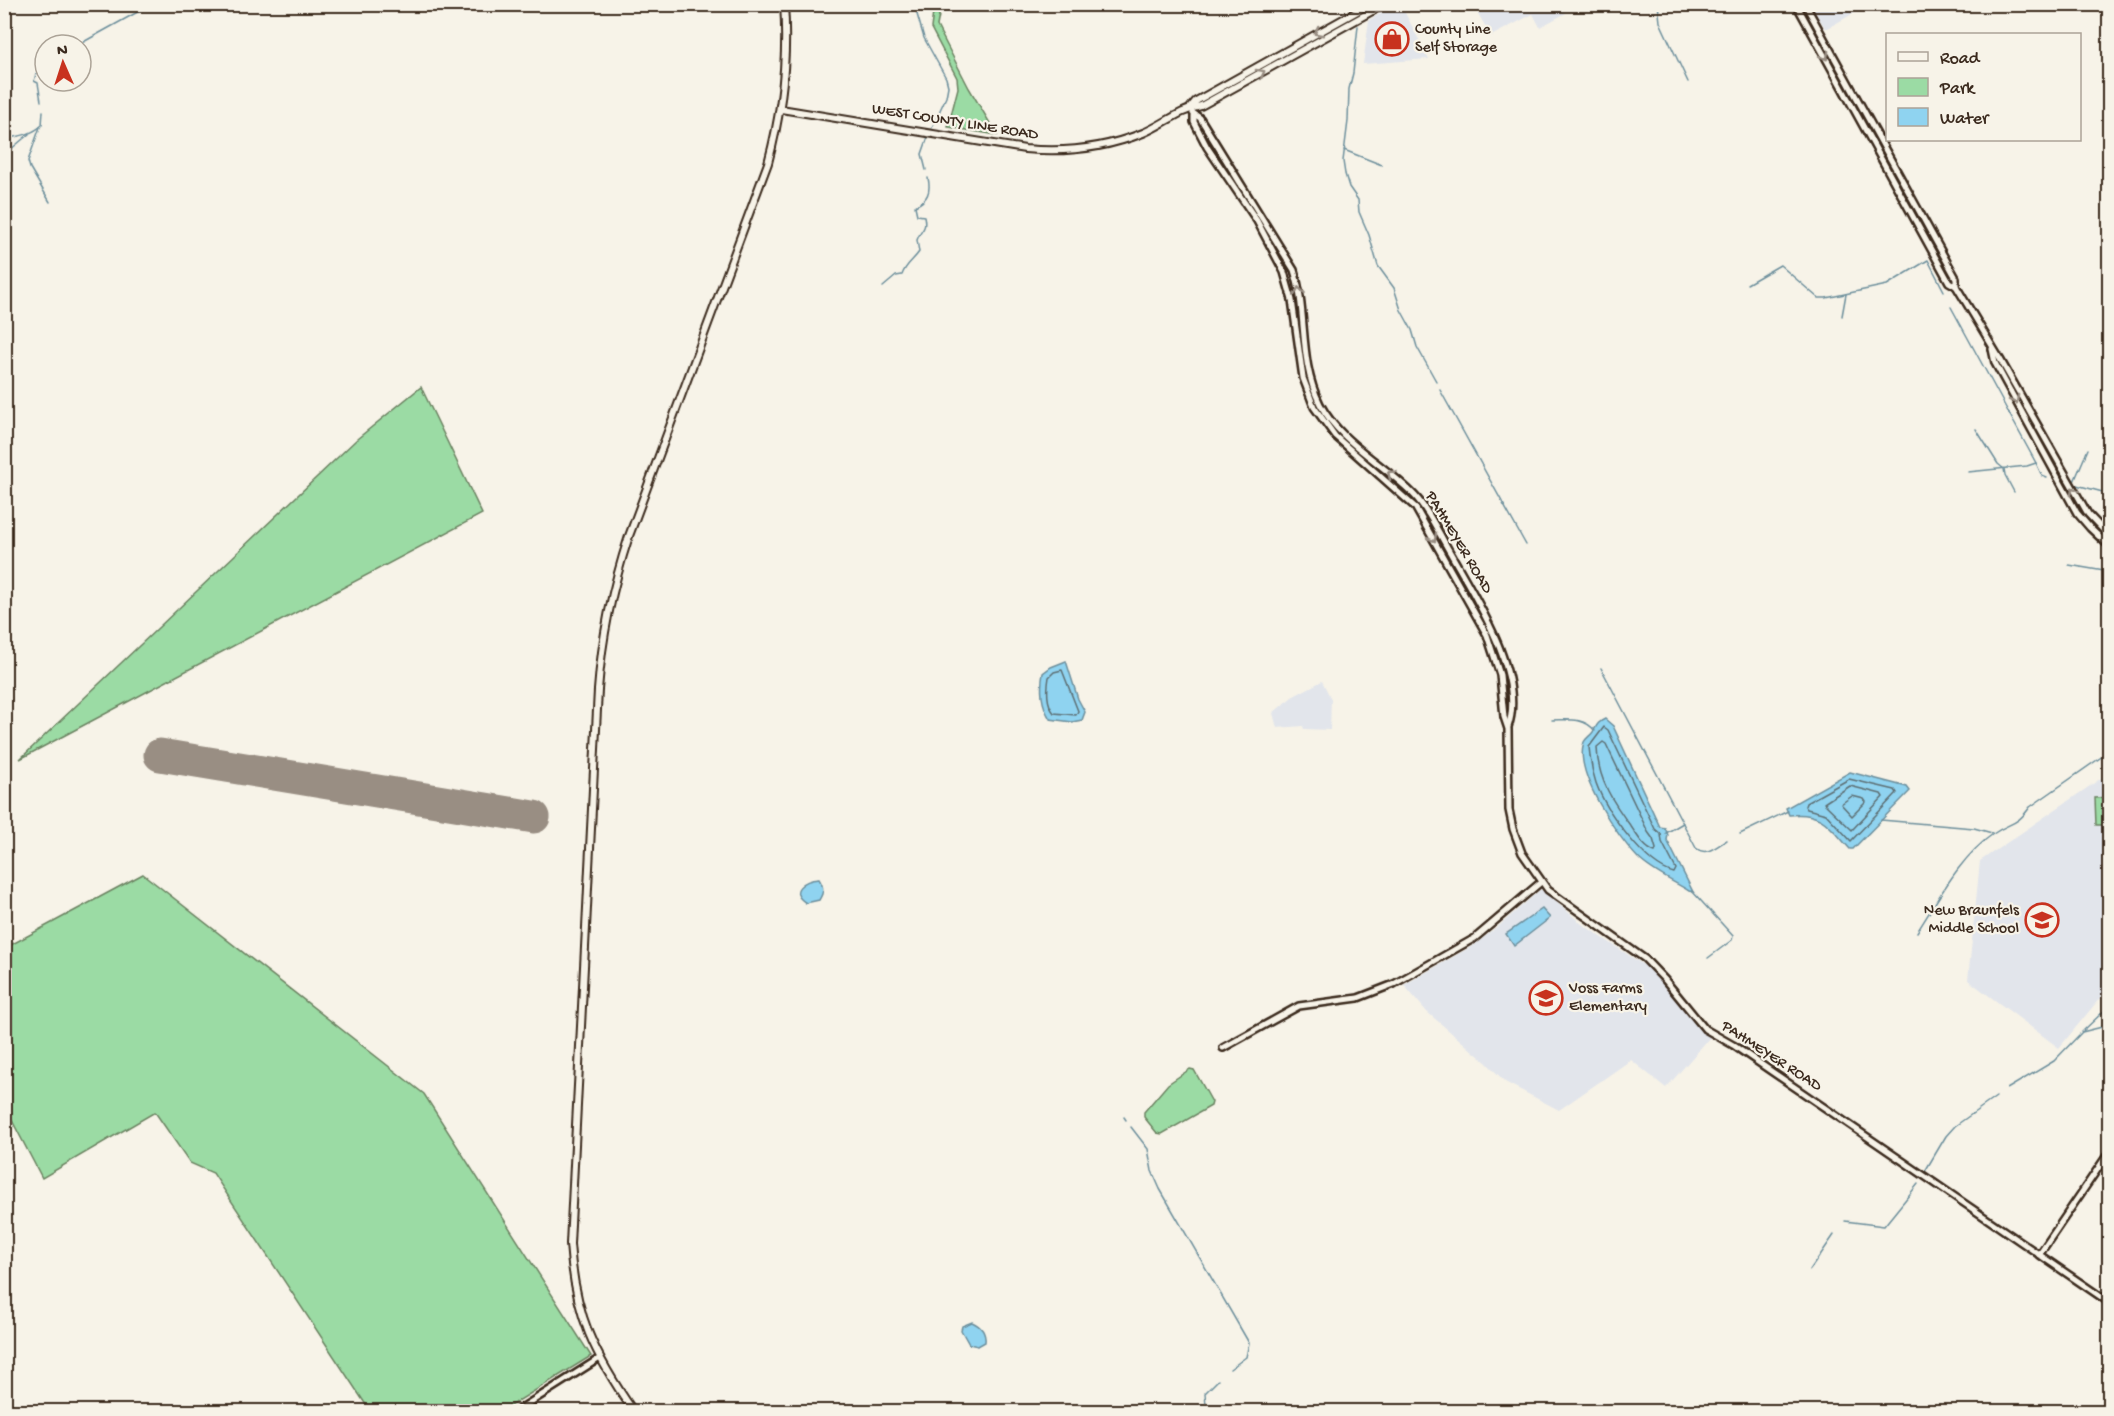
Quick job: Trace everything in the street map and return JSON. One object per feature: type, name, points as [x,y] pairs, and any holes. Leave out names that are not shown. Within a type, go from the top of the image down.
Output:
[{"type":"main road","points":[[634,1412],[600,1358],[585,1325],[576,1292],[570,1223],[597,701],[603,637],[621,559],[763,181],[781,109],[786,58],[784,4]]},
{"type":"main road","name":"WEST COUNTY LINE ROAD","points":[[781,109],[1025,149],[1054,151],[1109,144],[1144,133],[1190,108],[1201,106],[1371,8],[1384,4]]},
{"type":"street","points":[[1796,4],[1949,282],[1956,286],[2088,514],[2109,537]]},
{"type":"street","points":[[1805,4],[1956,278],[1956,286]]},
{"type":"street","name":"PAHMEYER ROAD","points":[[1190,108],[1194,122],[1207,147],[1257,221],[1284,272],[1292,300],[1303,378],[1314,407],[1335,436],[1404,496],[1420,514],[1487,635],[1500,675],[1504,717],[1508,729]]},
{"type":"street","name":"PAHMEYER ROAD","points":[[1194,116],[1200,118],[1294,270],[1301,298],[1301,318],[1309,374],[1325,413],[1353,444],[1419,500],[1489,621],[1507,671],[1511,717],[1508,729],[1510,820],[1519,847],[1541,882],[1556,898],[1645,959],[1712,1035],[1733,1045],[2109,1303]]},
{"type":"street","points":[[1992,347],[1995,363],[2077,513],[2109,547]]},
{"type":"street","points":[[1223,1048],[1299,1006],[1358,998],[1394,984],[1474,938],[1541,882]]},
{"type":"street","points":[[2039,1255],[2109,1151]]},
{"type":"street","points":[[515,1412],[600,1358]]},
{"type":"shaded area","name":"County Line Self Storage","points":[[1396,5],[1401,5],[1429,59],[1363,64],[1369,20]]},
{"type":"shaded area","points":[[1473,5],[1561,5],[1566,13],[1540,27],[1533,14],[1491,36]]},
{"type":"shaded area","points":[[1811,5],[1868,5],[1825,28]]},
{"type":"shaded area","points":[[1322,681],[1331,699],[1330,730],[1304,729],[1303,726],[1277,728],[1273,713],[1292,697]]},
{"type":"shaded area","name":"New Braunfels Middle School","points":[[2109,773],[2109,987],[2059,1048],[1968,980],[1980,861]]},
{"type":"shaded area","name":"Voss Farms Elementary","points":[[1541,889],[1582,924],[1651,970],[1662,980],[1693,1020],[1711,1036],[1666,1088],[1631,1060],[1559,1110],[1505,1082],[1487,1063],[1427,1012],[1404,985],[1474,945]]},
{"type":"green space","points":[[934,5],[941,5],[937,26],[969,88],[997,135],[948,127],[958,88],[957,78],[931,28]]},
{"type":"green space","points":[[421,387],[482,514],[20,759],[357,439]]},
{"type":"green space","points":[[2109,797],[2109,825],[2096,825],[2095,798]]},
{"type":"green space","points":[[143,874],[424,1094],[591,1356],[502,1411],[370,1411],[213,1173],[190,1163],[155,1112],[42,1178],[5,1107],[5,948]]},
{"type":"green space","points":[[1190,1069],[1194,1070],[1212,1102],[1211,1106],[1162,1134],[1157,1133],[1144,1117],[1144,1112],[1168,1084]]},
{"type":"water","points":[[1066,661],[1078,699],[1085,712],[1082,720],[1072,722],[1050,719],[1042,697],[1043,673]]},
{"type":"water","points":[[1605,719],[1613,726],[1660,827],[1665,828],[1668,835],[1667,840],[1693,892],[1656,872],[1638,858],[1599,804],[1585,770],[1582,755],[1584,742]]},
{"type":"water","points":[[1850,772],[1907,787],[1910,791],[1853,849],[1850,849],[1825,822],[1801,814],[1789,815],[1786,808]]},
{"type":"water","points":[[819,879],[823,890],[819,900],[806,903],[800,899],[798,890],[800,887],[808,881]]},
{"type":"water","points":[[1542,909],[1550,918],[1514,946],[1506,934]]},
{"type":"water","points":[[972,1322],[980,1327],[985,1335],[985,1342],[978,1346],[969,1344],[961,1330],[962,1326]]},
{"type":"waterway","points":[[93,37],[152,4]]},
{"type":"waterway","points":[[914,4],[924,38],[948,86],[946,97],[930,132]]},
{"type":"waterway","points":[[1629,10],[1635,4]]},
{"type":"waterway","points":[[1658,4],[1660,22],[1688,82]]},
{"type":"waterway","points":[[1358,26],[1349,89],[1343,161],[1345,174],[1349,187],[1358,200],[1359,212],[1378,266],[1394,288],[1417,347],[1436,381]]},
{"type":"waterway","points":[[40,93],[41,101]]},
{"type":"waterway","points":[[4,139],[34,131],[42,125],[43,111]]},
{"type":"waterway","points":[[40,127],[28,161],[50,202]]},
{"type":"waterway","points":[[4,155],[29,134]]},
{"type":"waterway","points":[[926,170],[922,154],[928,137]]},
{"type":"waterway","points":[[1344,150],[1382,165]]},
{"type":"waterway","points":[[883,287],[896,276],[902,275],[919,252],[917,240],[925,221],[924,216],[917,215],[915,206],[928,195],[928,178]]},
{"type":"waterway","points":[[1747,284],[1780,265],[1818,298],[1826,298],[1887,285],[1928,260],[1944,291]]},
{"type":"waterway","points":[[1842,316],[1846,294]]},
{"type":"waterway","points":[[1951,307],[2036,463]]},
{"type":"waterway","points":[[1440,390],[1526,545]]},
{"type":"waterway","points":[[1976,429],[1998,464],[2004,469],[2014,492]]},
{"type":"waterway","points":[[2088,449],[2073,484],[2110,494]]},
{"type":"waterway","points":[[1968,472],[2036,463],[2042,476],[2047,478]]},
{"type":"waterway","points":[[2069,565],[2110,572]]},
{"type":"waterway","points":[[1601,668],[1696,848],[1708,851],[1727,840]]},
{"type":"waterway","points":[[1552,720],[1581,721],[1595,731]]},
{"type":"waterway","points":[[1917,932],[1960,866],[1981,843],[2017,821],[2030,807],[2110,751]]},
{"type":"waterway","points":[[1740,834],[1788,811]]},
{"type":"waterway","points":[[1881,820],[1974,828],[1992,833]]},
{"type":"waterway","points":[[1666,833],[1683,823]]},
{"type":"waterway","points":[[1692,891],[1733,936],[1732,940],[1708,958]]},
{"type":"waterway","points":[[2083,1031],[2105,1010],[2110,1001]]},
{"type":"waterway","points":[[2007,1089],[2054,1061],[2082,1032],[2110,1025]]},
{"type":"waterway","points":[[1924,1173],[1946,1136],[1955,1126],[1996,1097]]},
{"type":"waterway","points":[[1131,1127],[1148,1149],[1152,1171],[1160,1189],[1249,1343],[1246,1357],[1230,1369]]},
{"type":"waterway","points":[[1845,1221],[1884,1226],[1918,1184]]},
{"type":"waterway","points":[[1810,1270],[1834,1235]]},
{"type":"waterway","points":[[1209,1412],[1205,1393],[1218,1380]]},
{"type":"runway","points":[[160,755],[534,817]]},
{"type":"place","name":"County Line Self Storage","points":[[1392,39]]},
{"type":"place","name":"New Braunfels Middle School","points":[[2042,920]]},
{"type":"place","name":"Voss Farms Elementary","points":[[1546,998]]}]
